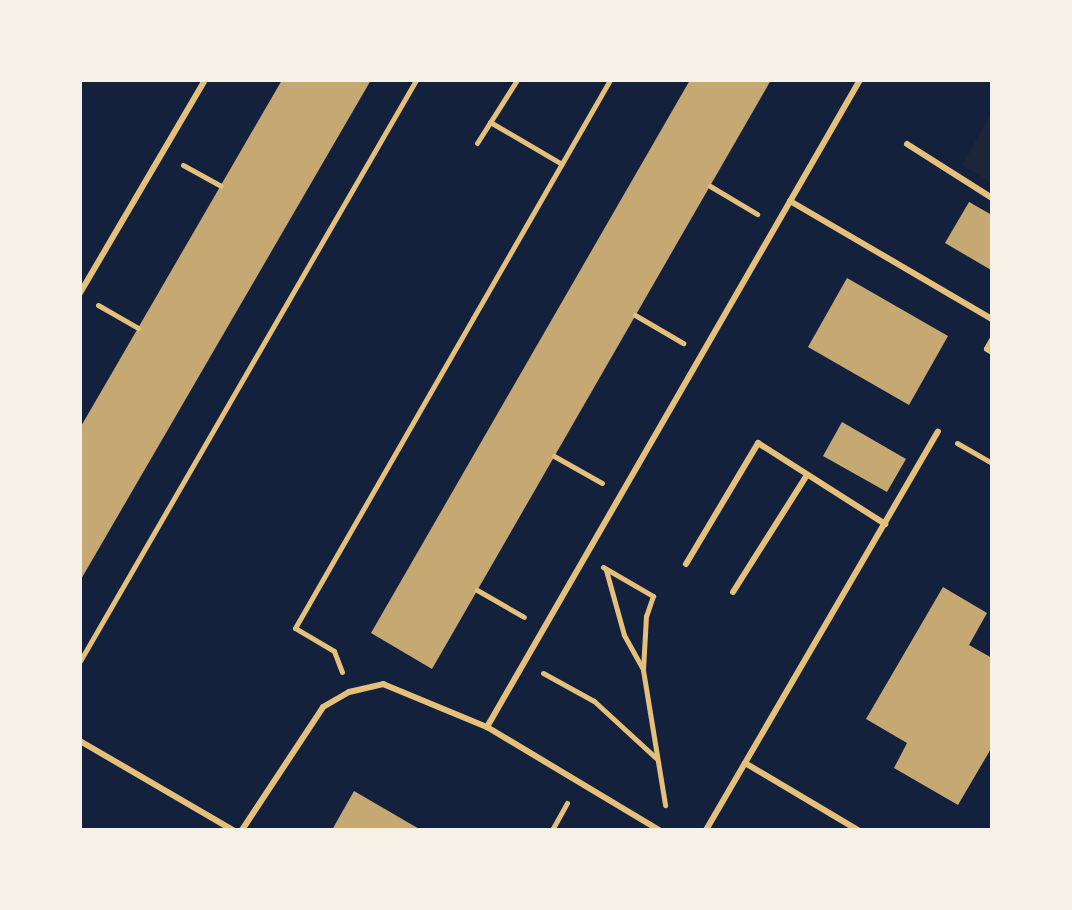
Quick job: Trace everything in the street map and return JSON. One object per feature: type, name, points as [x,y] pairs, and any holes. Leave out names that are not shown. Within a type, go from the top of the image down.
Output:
[{"type":"lane","points":[[80,293],[205,80]]},
{"type":"lane","points":[[487,727],[860,80]]},
{"type":"lane","points":[[907,144],[992,198]]},
{"type":"lane","points":[[790,201],[992,319]]},
{"type":"lane","points":[[992,340],[987,349],[992,352]]},
{"type":"lane","points":[[706,830],[938,432]]},
{"type":"lane","points":[[686,564],[758,443],[885,524]]},
{"type":"lane","points":[[733,592],[807,475]]},
{"type":"lane","points":[[242,830],[323,707],[349,692],[383,684],[487,727],[659,830]]},
{"type":"lane","points":[[80,741],[233,830]]},
{"type":"lane","points":[[745,763],[858,830]]},
{"type":"path","points":[[80,661],[416,80]]},
{"type":"path","points":[[477,143],[517,80]]},
{"type":"path","points":[[349,692],[334,651],[295,628],[610,80]]},
{"type":"path","points":[[490,122],[562,164]]},
{"type":"path","points":[[162,153],[221,186]]},
{"type":"path","points":[[710,186],[777,225]]},
{"type":"path","points":[[92,301],[138,328]]},
{"type":"path","points":[[635,315],[702,354]]},
{"type":"path","points":[[938,432],[992,463]]},
{"type":"path","points":[[554,456],[621,494]]},
{"type":"path","points":[[585,557],[653,596],[646,616],[643,670],[667,816]]},
{"type":"path","points":[[605,569],[624,635],[643,670]]},
{"type":"path","points":[[477,590],[544,628]]},
{"type":"path","points":[[524,663],[594,701],[656,759]]},
{"type":"shaded area","points":[[992,112],[992,183],[962,165]]},
{"type":"building","points":[[282,80],[371,80],[80,581],[80,428]]},
{"type":"building","points":[[690,80],[771,80],[432,669],[371,633]]},
{"type":"building","points":[[969,202],[992,215],[991,270],[945,243]]},
{"type":"building","points":[[847,278],[948,336],[909,405],[808,347]]},
{"type":"building","points":[[842,422],[906,459],[887,492],[823,456]]},
{"type":"building","points":[[943,587],[987,613],[969,645],[992,658],[992,747],[958,805],[894,768],[907,743],[866,719]]},
{"type":"building","points":[[354,791],[421,830],[332,830]]}]
